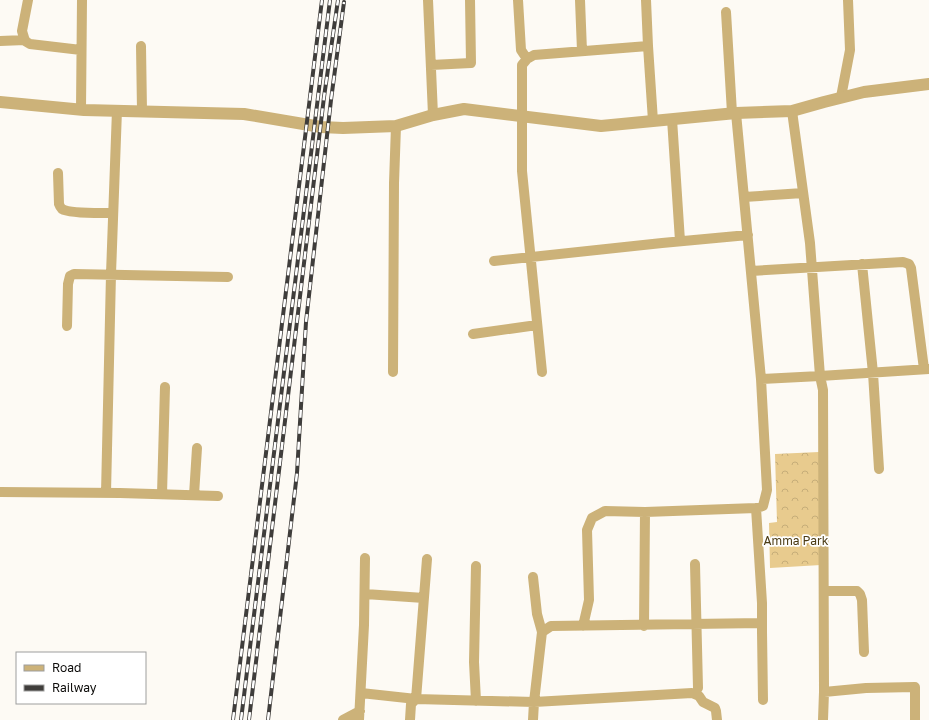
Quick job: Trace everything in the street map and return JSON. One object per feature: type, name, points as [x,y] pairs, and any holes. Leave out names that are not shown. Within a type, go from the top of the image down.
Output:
[{"type":"street","points":[[28,0],[22,31],[25,40],[30,44],[81,50]]},
{"type":"street","points":[[81,110],[82,0]]},
{"type":"street","points":[[428,0],[433,115]]},
{"type":"street","points":[[431,65],[471,63],[470,0]]},
{"type":"street","points":[[518,0],[521,50],[527,59]]},
{"type":"street","points":[[580,0],[582,51]]},
{"type":"street","points":[[646,0],[653,121]]},
{"type":"street","points":[[841,97],[850,50],[848,0]]},
{"type":"street","points":[[583,626],[589,600],[587,530],[592,518],[604,511],[646,512],[756,508],[763,506],[767,490],[761,379],[748,235],[734,113],[726,12]]},
{"type":"street","points":[[0,42],[25,40]]},
{"type":"street","points":[[141,46],[142,111]]},
{"type":"street","points":[[542,372],[522,171],[522,65],[527,59],[534,55],[648,46]]},
{"type":"street","points":[[0,102],[81,110],[251,114],[321,127],[342,128],[396,126],[433,115],[464,109],[601,126],[734,113],[792,111],[864,92],[929,84]]},
{"type":"street","points":[[106,493],[111,274],[117,110]]},
{"type":"street","points":[[792,111],[812,267],[820,376],[823,390],[823,720]]},
{"type":"street","points":[[672,119],[680,241]]},
{"type":"street","points":[[393,372],[394,183],[396,126]]},
{"type":"street","points":[[58,173],[58,204],[60,208],[63,210],[72,211],[113,213]]},
{"type":"street","points":[[744,197],[803,193]]},
{"type":"street","points":[[494,262],[680,241],[748,235]]},
{"type":"street","points":[[751,271],[903,262],[909,264],[911,268],[926,369],[761,379]]},
{"type":"street","points":[[862,264],[873,373],[879,469]]},
{"type":"street","points":[[67,326],[68,284],[70,276],[74,274],[228,277]]},
{"type":"street","points":[[473,334],[537,325]]},
{"type":"street","points":[[162,494],[165,387]]},
{"type":"street","points":[[194,495],[197,448]]},
{"type":"street","points":[[0,492],[218,496]]},
{"type":"street","points":[[756,508],[762,603],[763,700]]},
{"type":"street","points":[[644,626],[646,512]]},
{"type":"street","points":[[343,720],[360,715],[365,558]]},
{"type":"street","points":[[410,720],[411,704],[416,699],[427,559]]},
{"type":"street","points":[[695,564],[698,688]]},
{"type":"street","points":[[476,566],[474,662],[476,701]]},
{"type":"street","points":[[533,577],[537,614],[542,632],[533,720]]},
{"type":"street","points":[[824,591],[857,591],[860,594],[862,600],[864,652]]},
{"type":"street","points":[[365,594],[424,598]]},
{"type":"street","points":[[542,632],[551,626],[644,626],[762,623]]},
{"type":"street","points":[[824,692],[866,688],[915,687],[915,720]]},
{"type":"street","points":[[361,693],[416,699],[534,702],[692,693],[699,696],[703,702],[715,708],[718,720]]},
{"type":"green space","name":"Amma Park","points":[[819,452],[821,565],[770,568],[769,523],[777,522],[775,454]]},
{"type":"railway","points":[[233,720],[322,0]]},
{"type":"railway","points":[[241,720],[330,0]]},
{"type":"railway","points":[[249,720],[324,97],[338,0]]},
{"type":"railway","points":[[268,720],[297,473],[306,322],[331,100],[344,2]]}]
